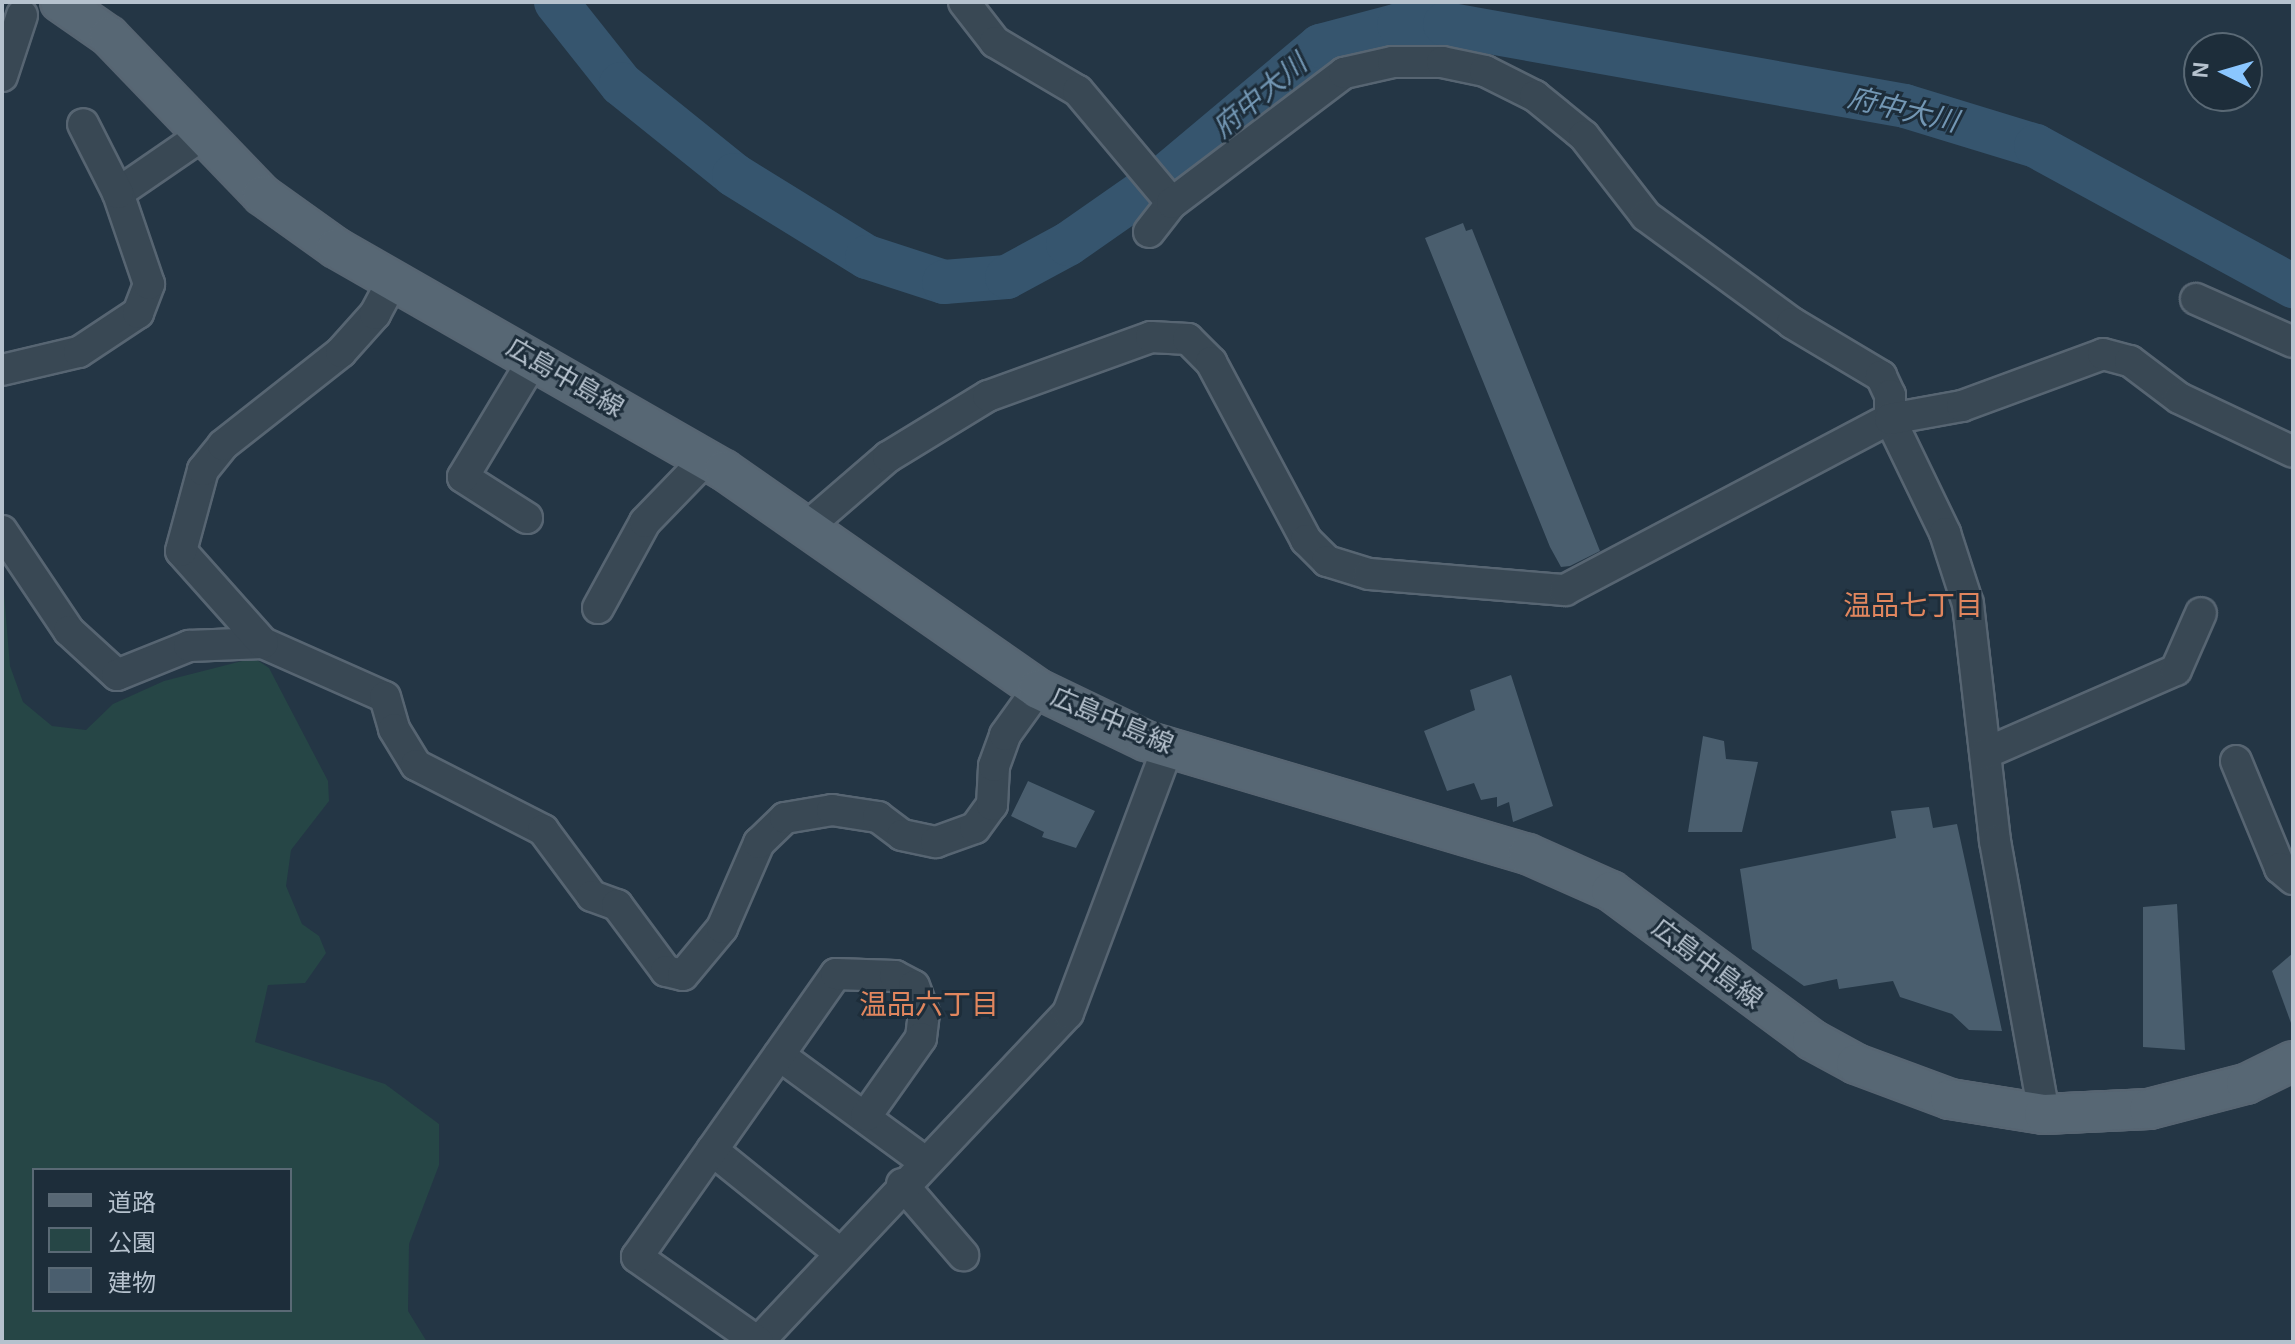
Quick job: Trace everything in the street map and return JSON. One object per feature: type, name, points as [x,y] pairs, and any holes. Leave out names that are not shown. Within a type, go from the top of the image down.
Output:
[{"type":"main road","name":"広島中島線","points":[[60,2],[109,36],[262,195],[393,280],[706,459],[808,526],[1038,689],[1168,747],[1528,854],[1611,891],[1770,1012],[1856,1064],[1950,1099],[2044,1114],[2137,1110],[2198,1099],[2293,1061]]},
{"type":"street","points":[[2,76],[12,14],[52,2]]},
{"type":"street","points":[[964,2],[995,42],[1078,91],[1170,200]]},
{"type":"street","points":[[1149,232],[1170,200],[1344,73],[1393,62],[1485,71],[1535,96],[1584,136],[1646,216],[1701,259],[1881,376],[1890,395],[1890,419],[1945,533],[1968,604],[1995,841],[2044,1114]]},
{"type":"street","points":[[2,370],[79,352],[138,313],[149,284],[118,193],[83,124]]},
{"type":"street","points":[[118,193],[204,134]]},
{"type":"street","points":[[393,280],[375,314],[341,352],[223,445],[203,470],[181,551],[263,643],[385,697],[394,729],[416,765],[543,830],[592,896],[617,905],[666,971],[683,975],[722,928],[759,843],[785,818],[832,810],[863,814],[878,817],[902,835],[936,842],[975,828],[992,805],[994,766],[1005,735],[1038,689]]},
{"type":"street","points":[[2196,299],[2293,342]]},
{"type":"street","points":[[808,526],[888,457],[988,396],[1151,337],[1188,339],[1211,362],[1306,540],[1327,561],[1369,574],[1565,590],[1890,419],[1962,406],[2103,354],[2130,361],[2179,398],[2293,452]]},
{"type":"street","points":[[527,518],[463,477],[534,359]]},
{"type":"street","points":[[598,608],[645,522],[706,459]]},
{"type":"street","points":[[2,531],[69,631],[117,675],[189,646],[263,643]]},
{"type":"street","points":[[1986,753],[2176,670],[2201,613]]},
{"type":"street","points":[[866,1116],[921,1038],[924,1013],[914,986],[895,976],[836,974],[637,1257],[758,1342],[837,1251],[1068,1013],[1168,747]]},
{"type":"street","points":[[2236,761],[2280,868],[2293,879]]},
{"type":"street","points":[[779,1055],[924,1161]]},
{"type":"street","points":[[712,1150],[837,1251]]},
{"type":"street","points":[[902,1184],[963,1255]]},
{"type":"green space","points":[[2,570],[10,666],[23,702],[52,726],[86,730],[113,704],[164,681],[254,658],[269,668],[328,781],[329,801],[291,850],[286,886],[302,924],[319,936],[326,953],[305,983],[268,985],[255,1042],[385,1084],[439,1124],[439,1165],[409,1244],[408,1311],[427,1342],[2,1342]]},
{"type":"building","points":[[1463,223],[1466,231],[1472,229],[1600,551],[1570,566],[1561,567],[1550,547],[1425,238]]},
{"type":"building","points":[[1511,675],[1553,806],[1513,822],[1509,802],[1497,807],[1497,797],[1481,800],[1474,783],[1447,791],[1424,731],[1475,710],[1470,690]]},
{"type":"building","points":[[1703,736],[1724,741],[1726,759],[1758,762],[1742,832],[1688,832]]},
{"type":"building","points":[[1028,781],[1095,811],[1076,848],[1042,837],[1044,832],[1011,816]]},
{"type":"building","points":[[1929,807],[1933,828],[1957,824],[2002,1031],[1969,1030],[1952,1014],[1900,997],[1893,981],[1839,989],[1837,979],[1804,986],[1752,949],[1740,869],[1896,838],[1891,811]]},
{"type":"building","points":[[2177,904],[2185,1050],[2143,1047],[2143,907]]},
{"type":"building","points":[[2293,953],[2293,1022],[2291,1023],[2272,971]]},
{"type":"waterway","name":"府中大川","points":[[556,2],[621,84],[734,175],[867,257],[944,282],[1007,277],[1068,244],[1164,177],[1320,46],[1399,25],[1445,24],[1905,106],[2036,146],[2293,286]]},
{"type":"district","name":"温品七丁目","points":[[1913,606]]},
{"type":"district","name":"温品六丁目","points":[[929,1005]]}]
